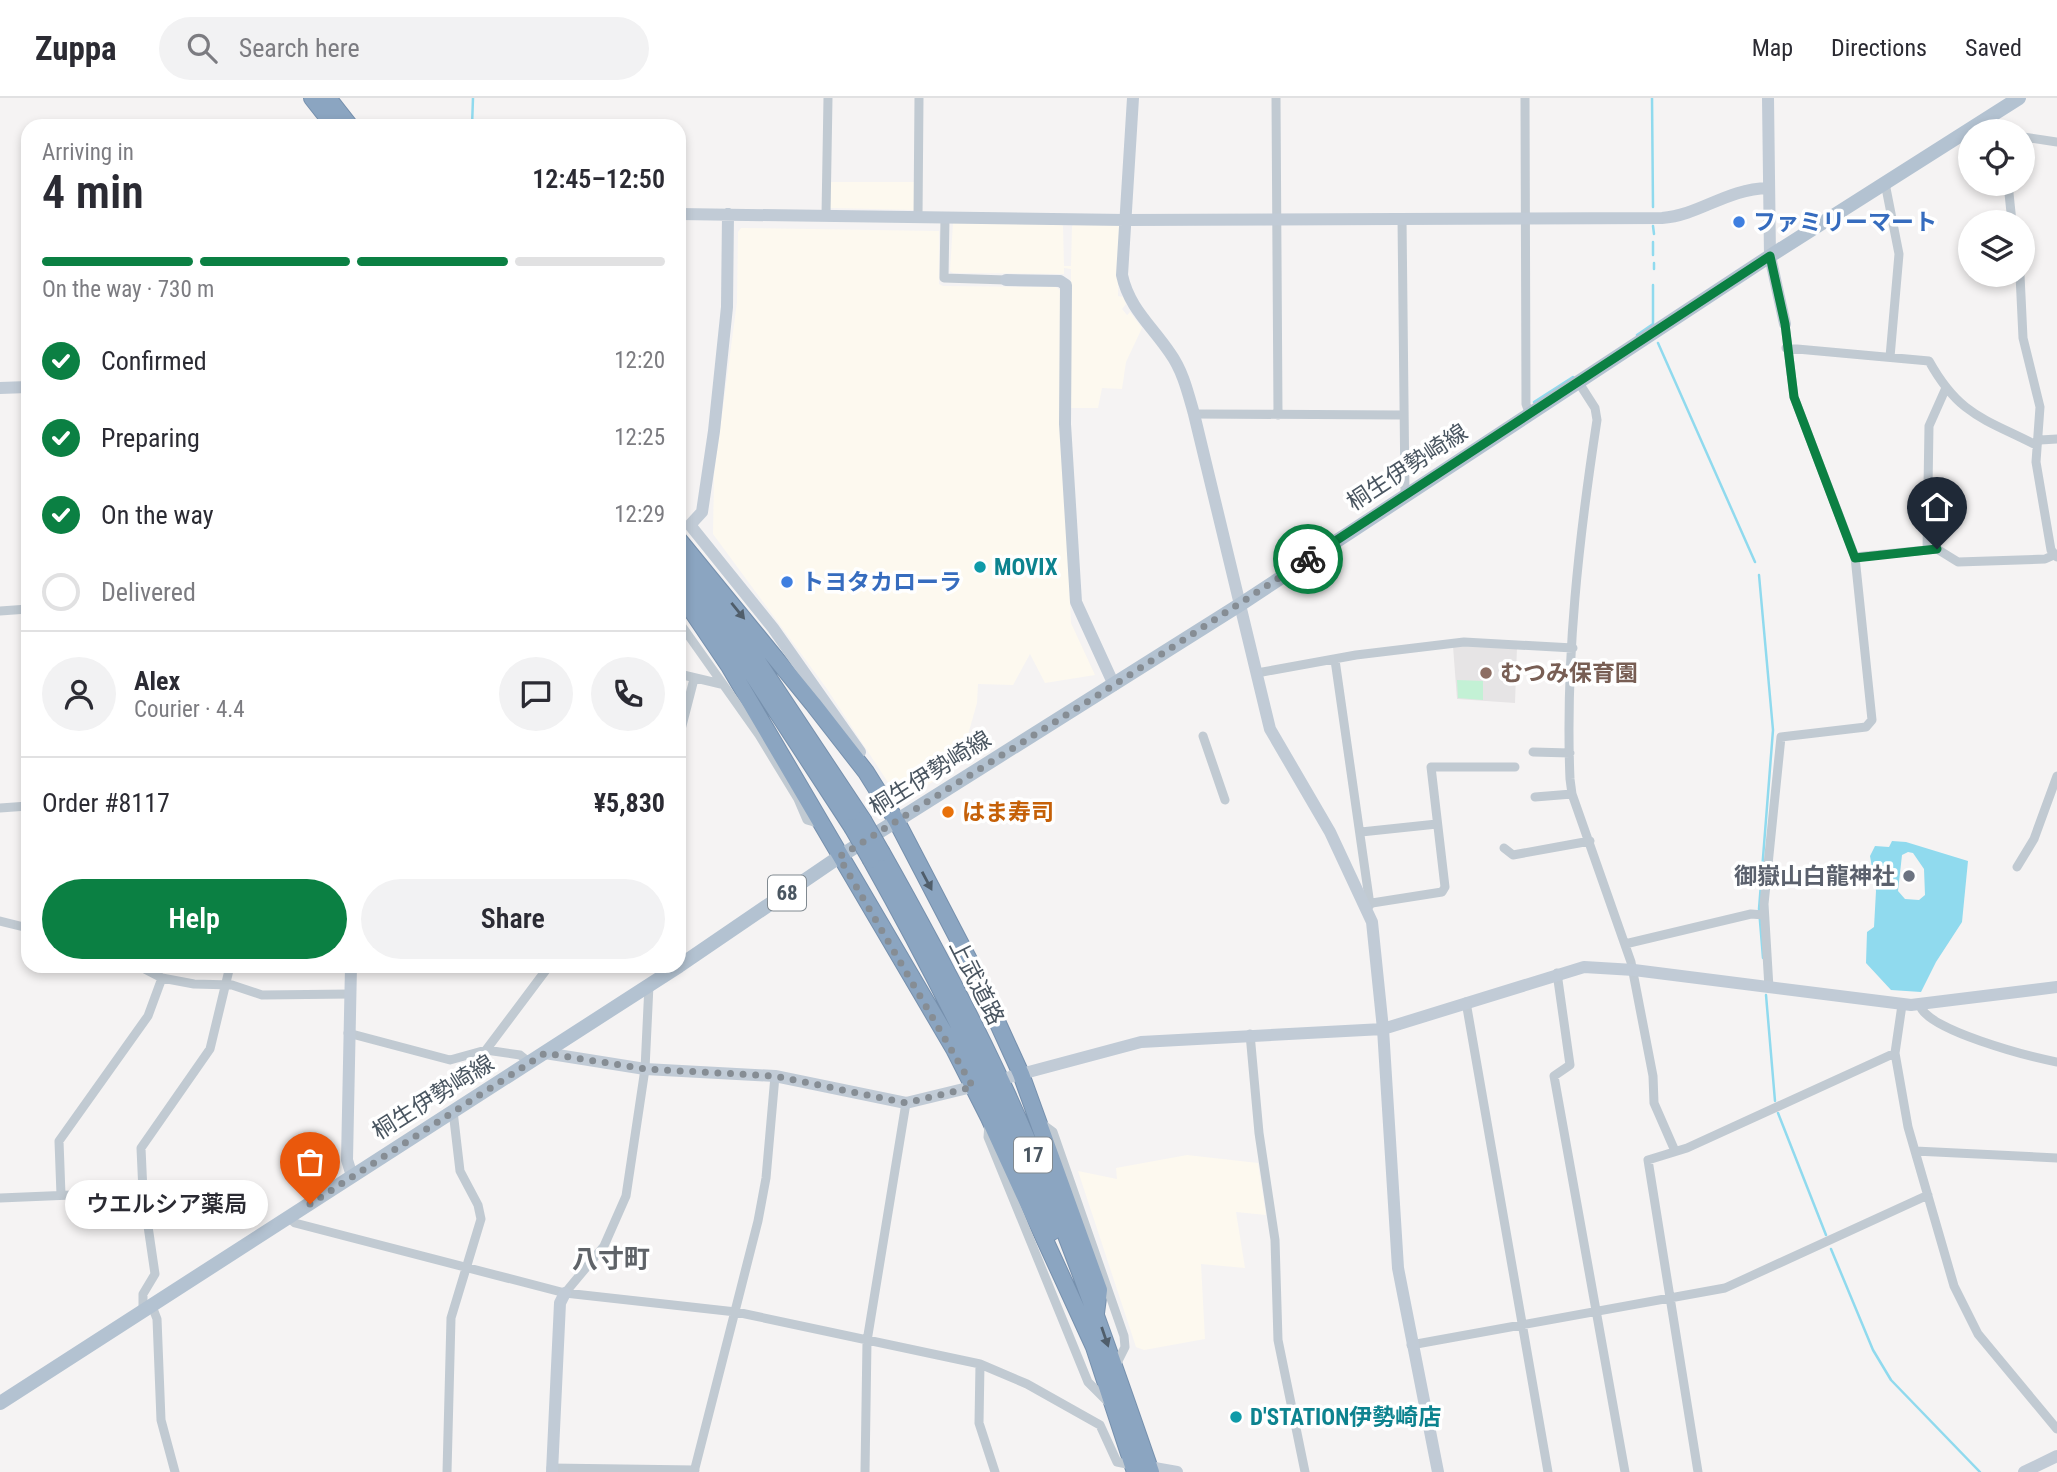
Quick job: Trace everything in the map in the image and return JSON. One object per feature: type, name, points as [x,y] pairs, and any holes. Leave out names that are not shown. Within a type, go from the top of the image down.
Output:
[{"type":"highway","points":[[312,98],[328,119]]},
{"type":"highway","points":[[328,98],[344,119]]},
{"type":"highway","points":[[686,549],[866,772],[896,820],[969,960],[1016,1075],[1038,1121],[1099,1290],[1096,1312]]},
{"type":"highway","name":"上武道路","points":[[686,565],[758,661],[942,961],[996,1070],[1045,1181],[1115,1367],[1142,1469]]},
{"type":"highway","name":"上武道路","points":[[686,585],[743,660],[857,824]]},
{"type":"highway","points":[[686,602],[729,666],[823,824],[839,857],[977,1086],[989,1118],[1094,1347]]},
{"type":"highway","name":"上武道路","points":[[877,856],[986,1077],[1052,1233],[1114,1408],[1142,1469]]},
{"type":"main road","name":"桐生伊勢崎線","points":[[686,961],[896,820],[1241,604],[1770,256],[2018,98]]},
{"type":"main road","name":"桐生伊勢崎線","points":[[0,1403],[668,973]]},
{"type":"street","points":[[826,215],[828,98]]},
{"type":"street","points":[[918,217],[919,98]]},
{"type":"street","points":[[1133,98],[1125,220],[1125,284],[1143,321],[1170,352],[1180,371],[1194,414],[1270,729],[1369,906]]},
{"type":"street","points":[[1276,98],[1278,415]]},
{"type":"street","points":[[1525,98],[1526,404],[1530,415]]},
{"type":"street","points":[[1768,98],[1770,256],[1785,324],[1786,348],[1797,409],[1855,558],[1872,720],[1866,727],[1781,737],[1764,915],[1769,988]]},
{"type":"street","points":[[2035,139],[2057,142]]},
{"type":"street","points":[[1885,183],[1899,254],[1890,358]]},
{"type":"street","points":[[686,214],[1125,220],[1673,217],[1732,192],[1768,188]]},
{"type":"street","points":[[729,214],[727,307],[714,431],[702,512],[690,526],[773,628],[862,754],[866,772]]},
{"type":"street","points":[[945,218],[944,278],[1060,281],[1066,285],[1065,425],[1076,602],[1114,685]]},
{"type":"street","points":[[1402,218],[1402,415],[1405,494]]},
{"type":"street","points":[[1855,558],[1927,550],[1944,550],[1955,561],[1962,563],[2055,556],[2036,461],[2040,407],[2023,338],[2021,287]]},
{"type":"street","points":[[1786,348],[1928,361],[1945,390],[1960,406],[2036,445]]},
{"type":"street","points":[[1579,383],[1595,408],[1597,419],[1580,542],[1573,648],[1570,752],[1572,794],[1634,970],[1653,1076],[1652,1095],[1675,1151]]},
{"type":"street","points":[[0,388],[21,387]]},
{"type":"street","points":[[1927,550],[1929,426],[1945,390]]},
{"type":"street","points":[[1194,414],[1402,415]]},
{"type":"street","points":[[2036,445],[2040,440],[2057,439]]},
{"type":"street","points":[[0,611],[21,610]]},
{"type":"street","points":[[686,632],[766,746],[799,799],[807,820],[823,824]]},
{"type":"street","points":[[1257,673],[1356,655],[1464,642],[1573,648]]},
{"type":"street","points":[[1335,660],[1362,832],[1374,935],[1383,1029],[1398,1268],[1438,1472]]},
{"type":"street","points":[[686,676],[722,684]]},
{"type":"street","points":[[686,710],[694,679]]},
{"type":"street","points":[[1203,736],[1225,800]]},
{"type":"street","points":[[1533,752],[1570,752]]},
{"type":"street","points":[[1369,906],[1442,892],[1445,887],[1431,767],[1515,768]]},
{"type":"street","points":[[2017,867],[2034,839],[2057,776]]},
{"type":"street","points":[[1535,797],[1572,794]]},
{"type":"street","points":[[0,808],[21,806]]},
{"type":"street","points":[[1362,832],[1437,824]]},
{"type":"street","points":[[1504,848],[1513,855],[1590,841]]},
{"type":"street","points":[[1625,944],[1751,914],[1764,915]]},
{"type":"street","points":[[0,921],[21,927]]},
{"type":"street","points":[[1016,1075],[1141,1042],[1383,1029],[1557,973],[1598,967],[1920,1005],[2057,987]]},
{"type":"street","points":[[152,973],[162,978],[194,984],[225,985],[262,995],[351,994]]},
{"type":"street","points":[[175,1472],[161,1420],[157,1319],[148,1309],[143,1294],[155,1274],[143,1192],[143,1141],[211,1049],[228,973]]},
{"type":"street","points":[[351,973],[347,1160],[352,1176]]},
{"type":"street","points":[[486,1050],[544,973]]},
{"type":"street","points":[[1557,973],[1570,1065],[1553,1076],[1625,1472]]},
{"type":"street","points":[[61,1195],[59,1141],[148,1016],[162,978]]},
{"type":"street","points":[[649,985],[645,1069],[633,1167],[621,1214],[604,1246],[565,1293],[560,1303],[557,1413],[551,1470],[695,1471],[764,1189],[775,1076]]},
{"type":"street","points":[[1466,1002],[1548,1472]]},
{"type":"street","points":[[1902,1004],[1895,1053],[1915,1151],[1954,1286],[1971,1322],[2057,1429]]},
{"type":"street","points":[[1920,1005],[1924,1014],[1952,1029],[1995,1046],[2057,1062]]},
{"type":"street","points":[[348,1033],[450,1060],[486,1050],[520,1055],[530,1063]]},
{"type":"street","points":[[1251,1034],[1259,1133],[1275,1240],[1278,1340],[1305,1472]]},
{"type":"street","points":[[545,1053],[645,1069],[775,1076],[906,1103],[977,1086]]},
{"type":"street","points":[[1698,1472],[1647,1164],[1651,1158],[1675,1151],[1895,1053]]},
{"type":"street","points":[[865,1472],[867,1341],[906,1103]]},
{"type":"street","points":[[447,1472],[448,1341],[451,1318],[481,1219],[478,1205],[460,1171],[453,1111]]},
{"type":"street","points":[[989,1118],[988,1137],[1088,1382],[1114,1408]]},
{"type":"street","points":[[1038,1121],[1053,1132],[1124,1336],[1125,1347],[1115,1367]]},
{"type":"street","points":[[1915,1151],[2057,1158]]},
{"type":"street","points":[[0,1198],[143,1192]]},
{"type":"street","points":[[1412,1345],[1725,1288],[1752,1278],[1928,1195]]},
{"type":"street","points":[[289,1218],[295,1223],[372,1245],[565,1293],[736,1312],[979,1364],[1027,1384],[1100,1425],[1117,1462],[1142,1469],[1177,1472]]},
{"type":"street","points":[[979,1364],[979,1423],[995,1472]]},
{"type":"street","points":[[2024,1472],[2057,1457]]},
{"type":"shaded area","points":[[831,182],[915,182],[915,210],[830,208]]},
{"type":"shaded area","points":[[953,223],[1061,224],[1064,266],[1071,266],[1072,226],[1075,223],[1117,224],[1120,227],[1118,296],[1123,297],[1126,304],[1122,309],[1127,315],[1130,312],[1142,328],[1126,362],[1122,389],[1102,388],[1098,408],[1071,408],[1071,269],[1064,268],[1064,274],[953,273],[950,271]]},
{"type":"shaded area","points":[[741,228],[939,231],[939,284],[943,286],[1056,287],[1062,292],[1061,414],[1071,623],[1095,675],[1045,683],[1030,654],[1013,685],[978,684],[977,703],[959,766],[906,798],[895,793],[827,689],[713,534],[714,475],[737,302],[738,232]]},
{"type":"shaded area","name":"むつみ保育園","points":[[1453,646],[1517,647],[1515,703],[1457,699]]},
{"type":"shaded area","points":[[1187,1155],[1258,1163],[1266,1215],[1236,1212],[1245,1268],[1201,1264],[1205,1339],[1144,1350],[1136,1347],[1078,1171],[1117,1179],[1116,1168]]},
{"type":"green space","points":[[1457,680],[1483,681],[1483,700],[1458,698]]},
{"type":"water","points":[[1892,841],[1906,842],[1968,861],[1962,922],[1936,962],[1921,992],[1891,990],[1866,963],[1867,932],[1874,927],[1876,891],[1870,856],[1875,846],[1889,847]],"holes":[[[1913,853],[1924,869],[1925,895],[1919,900],[1905,899],[1898,891],[1902,855]]]},
{"type":"waterway","points":[[472,119],[473,98]]},
{"type":"waterway","points":[[1652,98],[1653,207]]},
{"type":"waterway","points":[[1653,226],[1654,234]]},
{"type":"waterway","points":[[1653,242],[1653,255]]},
{"type":"waterway","points":[[1654,263],[1654,269]]},
{"type":"waterway","points":[[1637,335],[1653,324],[1653,285]]},
{"type":"waterway","points":[[1658,343],[1755,562]]},
{"type":"waterway","points":[[1534,402],[1573,377]]},
{"type":"waterway","points":[[1759,575],[1773,730],[1759,909],[1763,958]]},
{"type":"waterway","points":[[1766,995],[1775,1101]]},
{"type":"waterway","points":[[1778,1113],[1826,1235]]},
{"type":"waterway","points":[[1831,1249],[1873,1350],[1891,1380],[1980,1472]]},
{"type":"way so far","points":[[310,1204],[545,1053],[555,1057],[645,1069],[775,1076],[906,1103],[973,1087],[954,1049],[839,857],[1114,685],[1308,559]]},
{"type":"place","name":"ファミリーマート","points":[[1739,222]]},
{"type":"place","name":"MOVIX","points":[[980,567]]},
{"type":"place","name":"トヨタカローラ","points":[[787,582]]},
{"type":"place","name":"むつみ保育園","points":[[1486,673]]},
{"type":"place","name":"はま寿司","points":[[948,812]]},
{"type":"place","name":"御嶽山白龍神社","points":[[1909,876]]},
{"type":"place","name":"ウエルシア薬局","points":[[310,1204]]},
{"type":"place","name":"D'STATION伊勢崎店","points":[[1236,1417]]},
{"type":"district","name":"八寸町","points":[[611,1259]]},
{"type":"route","points":[[1308,559],[1770,256],[1785,324],[1789,377],[1794,397],[1855,558],[1937,549]]}]
